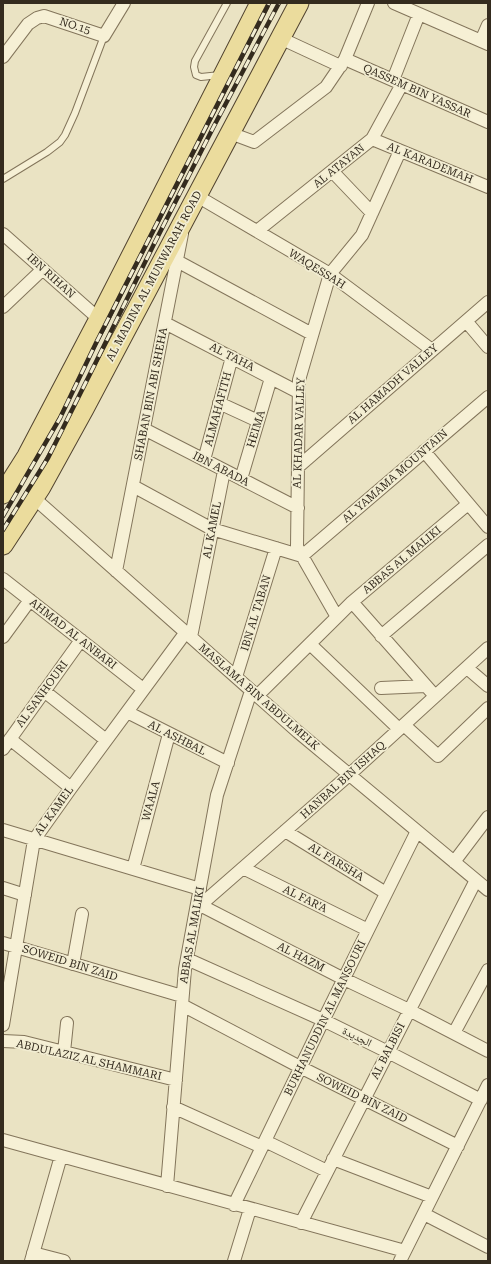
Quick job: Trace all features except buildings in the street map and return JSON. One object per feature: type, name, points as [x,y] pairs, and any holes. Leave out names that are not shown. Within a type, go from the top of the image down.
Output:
[{"type":"main road","points":[[3,494],[27,456],[99,319],[260,3]]},
{"type":"main road","name":"AL MADINA AL MUNWARAH ROAD","points":[[3,545],[34,498],[84,409],[299,3]]},
{"type":"street","name":"NO.15","points":[[3,57],[28,24],[44,16],[104,36],[124,3]]},
{"type":"street","points":[[230,133],[254,142],[326,88],[343,62],[368,3]]},
{"type":"street","points":[[394,3],[406,6],[419,14],[484,43],[488,25]]},
{"type":"street","name":"AL ATAYAN","points":[[257,231],[372,139],[397,82],[419,14]]},
{"type":"street","name":"QASSEM BIN YASSAR","points":[[280,38],[336,64],[343,62],[397,82],[488,122]]},
{"type":"street","name":"AL KARADEMAH","points":[[372,139],[488,187]]},
{"type":"street","name":"AL KHADAR VALLEY","points":[[337,617],[297,547],[299,380],[330,274],[362,235],[400,151]]},
{"type":"street","points":[[332,171],[372,212]]},
{"type":"street","name":"WAQESSAH","points":[[197,196],[330,274],[432,350]]},
{"type":"street","name":"SHABAN BIN ABI SHEHA","points":[[116,571],[186,217]]},
{"type":"street","name":"IBN RIHAN","points":[[3,234],[99,319]]},
{"type":"street","points":[[177,261],[312,334]]},
{"type":"street","points":[[3,307],[43,269]]},
{"type":"street","name":"AL HAMADH VALLEY","points":[[298,467],[488,302]]},
{"type":"street","points":[[466,321],[488,347]]},
{"type":"street","name":"AL TAHA","points":[[165,323],[298,392]]},
{"type":"street","name":"ALMAHAFITH","points":[[204,460],[232,357]]},
{"type":"street","name":"HEIMA","points":[[241,479],[271,378]]},
{"type":"street","name":"AL YAMAMA MOUNTAIN","points":[[302,556],[488,397]]},
{"type":"street","points":[[219,403],[258,421]]},
{"type":"street","name":"IBN ABADA","points":[[144,429],[298,508]]},
{"type":"street","points":[[424,451],[488,527]]},
{"type":"street","name":"AL KAMEL","points":[[3,1025],[34,840],[143,689],[188,635],[224,471]]},
{"type":"street","points":[[133,486],[212,529],[302,556]]},
{"type":"street","name":"MASLAMA BIN ABDULMELK","points":[[34,498],[298,732],[488,890]]},
{"type":"street","name":"ABBAS AL MALIKI","points":[[337,617],[352,602],[468,504]]},
{"type":"street","points":[[382,636],[488,545]]},
{"type":"street","name":"IBN AL TABAN","points":[[236,678],[276,548]]},
{"type":"street","name":"AHMAD AL ANBARI","points":[[3,579],[143,689]]},
{"type":"street","points":[[3,637],[30,600]]},
{"type":"street","points":[[352,602],[435,696]]},
{"type":"street","points":[[254,693],[310,644],[337,617]]},
{"type":"street","name":"AL SANHOURI","points":[[6,744],[81,640]]},
{"type":"street","points":[[310,644],[401,727],[438,756],[488,708]]},
{"type":"street","name":"HANBAL BIN ISHAQ","points":[[198,907],[349,775],[488,648]]},
{"type":"street","points":[[466,668],[488,686]]},
{"type":"street","points":[[381,688],[426,686]]},
{"type":"street","points":[[44,691],[106,740]]},
{"type":"street","name":"ABBAS AL MALIKI","points":[[167,1186],[182,1000],[187,959],[218,796],[228,763],[254,693]]},
{"type":"street","name":"AL ASHBAL","points":[[127,712],[228,763]]},
{"type":"street","name":"WAALA","points":[[133,869],[169,734]]},
{"type":"street","points":[[6,744],[71,788]]},
{"type":"street","points":[[454,862],[488,817]]},
{"type":"street","points":[[3,830],[200,889]]},
{"type":"street","name":"AL FARSHA","points":[[285,831],[386,893]]},
{"type":"street","name":"BURHANUDDIN AL MANSOURI","points":[[234,1204],[417,831]]},
{"type":"street","name":"AL FAR'A","points":[[243,868],[368,930]]},
{"type":"street","name":"AL BALBISI","points":[[301,1223],[476,880]]},
{"type":"street","points":[[3,888],[25,895]]},
{"type":"street","name":"AL HAZM","points":[[198,907],[409,1010],[488,1051]]},
{"type":"street","points":[[73,964],[82,914]]},
{"type":"street","name":"SOWEID BIN ZAID","points":[[3,943],[73,964],[182,1000],[300,1067],[458,1146]]},
{"type":"street","name":"الجديدة","points":[[187,959],[323,1020],[481,1100]]},
{"type":"street","points":[[454,1033],[488,970]]},
{"type":"street","points":[[64,1052],[66,1023]]},
{"type":"street","name":"ABDULAZIZ AL SHAMMARI","points":[[3,1041],[24,1042],[176,1080]]},
{"type":"street","points":[[3,1140],[301,1223],[402,1256],[488,1085]]},
{"type":"street","points":[[173,1107],[327,1171]]},
{"type":"street","points":[[61,1156],[32,1257],[64,1261]]},
{"type":"street","points":[[333,1159],[432,1197]]},
{"type":"street","points":[[234,1261],[250,1209]]},
{"type":"street","points":[[424,1214],[488,1247]]},
{"type":"lane","points":[[224,74],[201,78],[196,75],[194,67],[195,61],[227,3]]},
{"type":"lane","points":[[3,179],[47,152],[60,142],[76,113],[104,36]]},
{"type":"railway","points":[[3,516],[60,418],[97,341],[269,3]]},
{"type":"railway","points":[[3,530],[48,458],[154,244],[279,3]]}]
